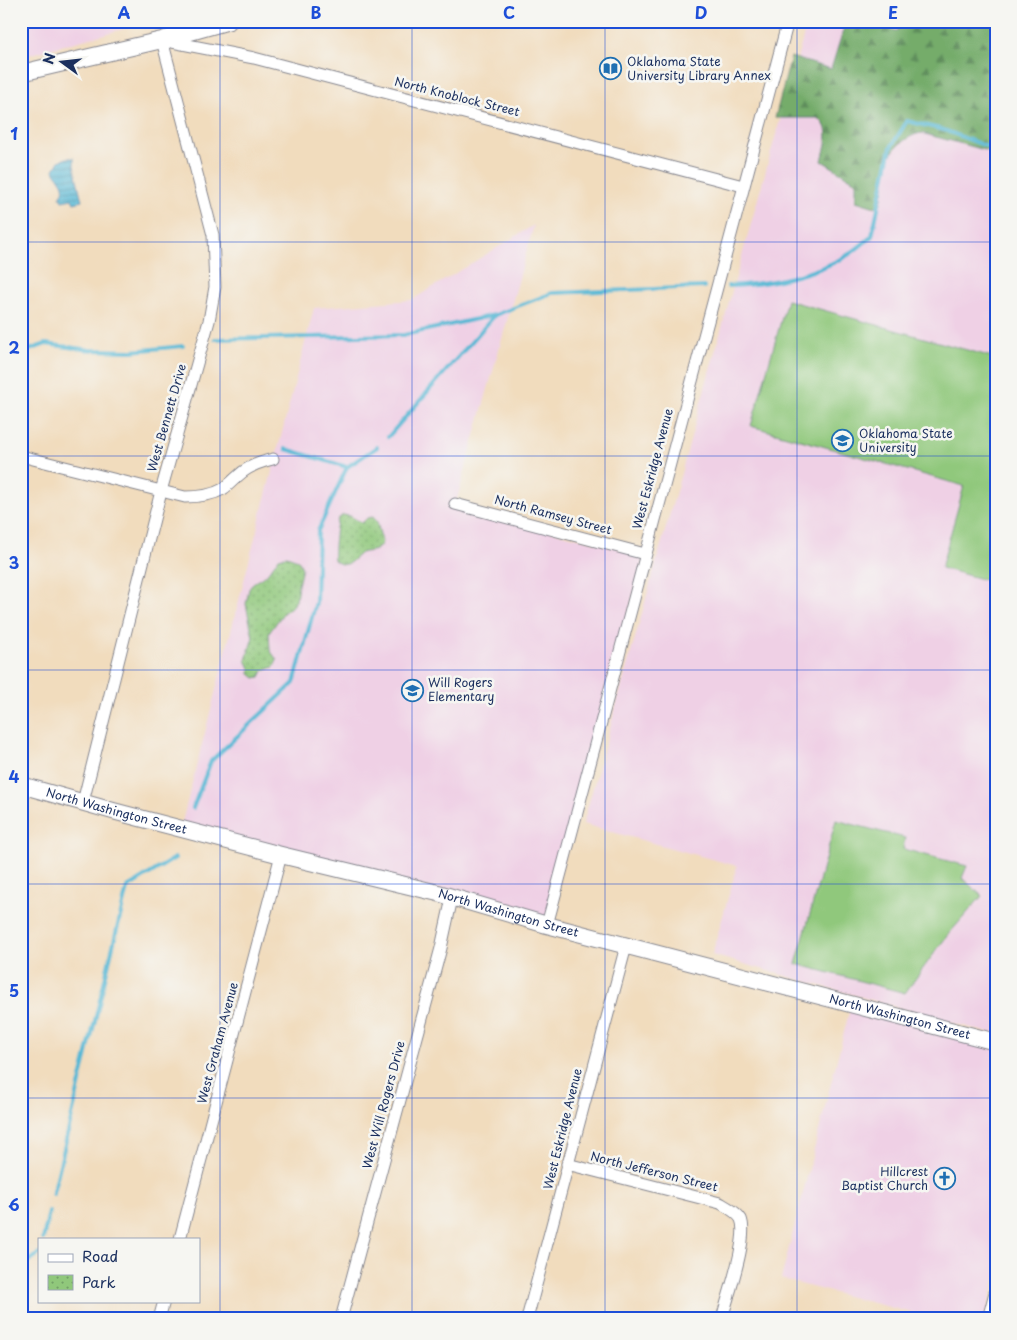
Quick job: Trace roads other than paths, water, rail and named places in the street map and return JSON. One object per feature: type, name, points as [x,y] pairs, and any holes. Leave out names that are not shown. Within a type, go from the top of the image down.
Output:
[{"type":"main road","points":[[21,73],[162,40],[229,21]]},
{"type":"main road","name":"North Washington Street","points":[[21,785],[281,855],[452,898],[546,925],[996,1042]]},
{"type":"street","name":"West Eskridge Avenue","points":[[546,925],[788,21]]},
{"type":"street","name":"North Knoblock Street","points":[[162,40],[254,58],[743,186]]},
{"type":"street","name":"West Bennett Drive","points":[[83,802],[161,491],[207,328],[215,287],[213,236],[162,40]]},
{"type":"street","points":[[21,456],[185,497],[199,497],[212,494],[223,489],[249,468],[273,459]]},
{"type":"street","name":"North Ramsey Street","points":[[455,504],[645,554]]},
{"type":"street","name":"West Graham Avenue","points":[[180,1238],[281,855]]},
{"type":"street","name":"West Will Rogers Drive","points":[[341,1319],[441,948],[452,898]]},
{"type":"street","name":"West Eskridge Avenue","points":[[528,1319],[567,1164],[626,946]]},
{"type":"street","name":"North Jefferson Street","points":[[567,1164],[720,1203],[740,1217],[743,1227],[736,1272],[722,1319]]},
{"type":"street","points":[[988,1319],[996,1289]]},
{"type":"street","points":[[160,1319],[164,1302]]},
{"type":"water","points":[[74,158],[82,201],[74,203],[72,199],[62,201],[60,197],[63,186],[54,170],[59,161]]},
{"type":"waterway","points":[[728,286],[775,281],[824,267],[851,253],[872,236],[891,147],[907,121],[944,130],[996,150]]},
{"type":"waterway","points":[[215,339],[404,335],[495,315],[552,293],[704,287]]},
{"type":"waterway","points":[[388,437],[495,315]]},
{"type":"waterway","points":[[21,353],[46,344],[90,350],[132,351],[183,346]]},
{"type":"waterway","points":[[286,449],[347,467],[377,447]]},
{"type":"waterway","points":[[193,808],[211,761],[294,683],[316,602],[318,531],[347,467]]},
{"type":"waterway","points":[[53,1194],[127,888],[175,858]]},
{"type":"waterway","points":[[43,1238],[49,1212]]},
{"type":"waterway","points":[[21,1266],[38,1255]]},
{"type":"place","name":"Oklahoma State University Library Annex","points":[[611,69]]},
{"type":"place","name":"Oklahoma State University","points":[[843,441]]},
{"type":"place","name":"Will Rogers Elementary","points":[[412,690]]},
{"type":"place","name":"Hillcrest Baptist Church","points":[[944,1179]]}]
